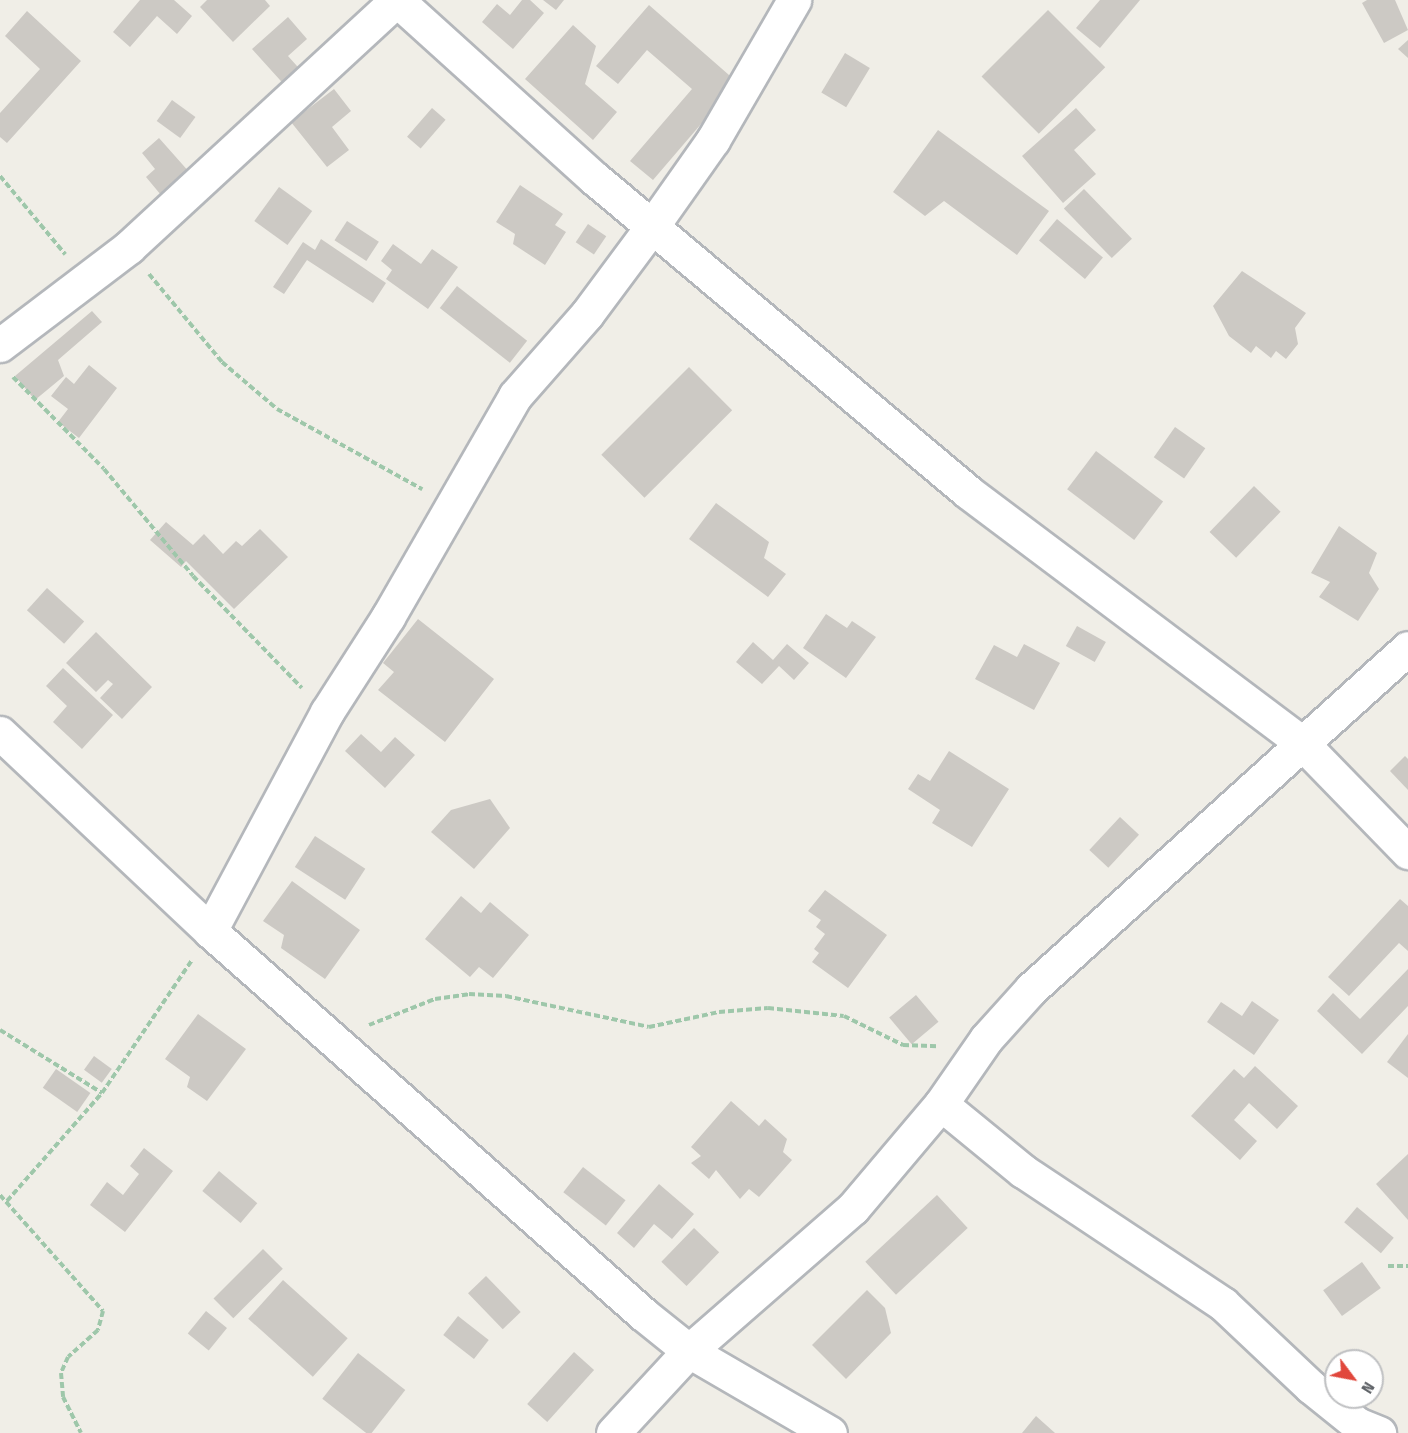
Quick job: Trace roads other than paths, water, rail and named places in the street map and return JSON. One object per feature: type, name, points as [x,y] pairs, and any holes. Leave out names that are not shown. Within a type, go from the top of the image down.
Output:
[{"type":"street","points":[[4,358],[85,281],[129,247],[397,0],[594,178],[653,225],[968,492],[1300,741],[1408,852]]},
{"type":"street","points":[[210,931],[327,712],[454,505],[515,396],[587,314],[713,140],[794,0]]},
{"type":"street","points":[[613,1433],[689,1351],[853,1208],[941,1104],[986,1039],[1031,989],[1300,741],[1408,648]]},
{"type":"street","points":[[0,734],[210,931],[689,1351],[830,1433]]},
{"type":"street","points":[[941,1104],[1023,1171],[1223,1304],[1311,1387],[1357,1424],[1379,1433]]}]
